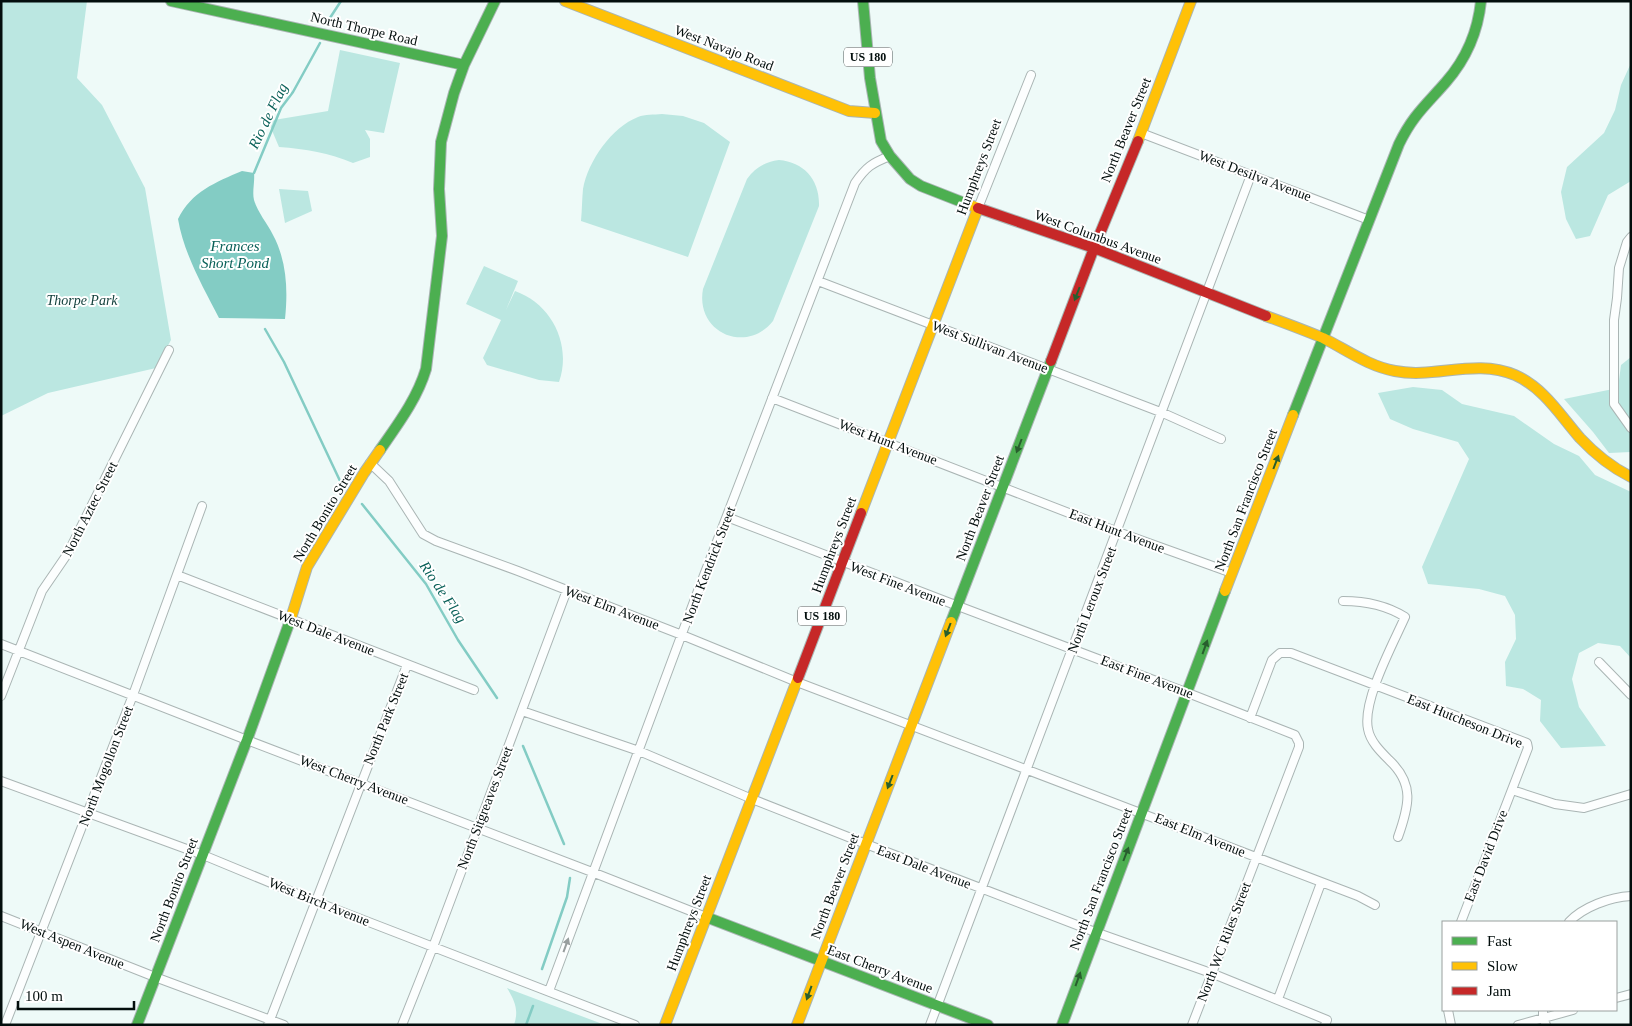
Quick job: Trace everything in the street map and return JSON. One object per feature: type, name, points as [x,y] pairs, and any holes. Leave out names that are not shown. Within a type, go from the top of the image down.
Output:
[{"type":"street","name":"North Thorpe Road","points":[[171,1],[188,3],[464,65]]},
{"type":"street","name":"North Bonito Street","points":[[137,1025],[247,740],[291,619],[307,567],[370,464],[404,416],[421,386],[426,369],[442,236],[439,189],[440,149],[454,93],[464,65],[495,1]]},
{"type":"street","name":"West Navajo Road","points":[[566,1],[849,111],[875,113]]},
{"type":"street","name":"North Beaver Street","points":[[797,1025],[1094,248],[1191,1]]},
{"type":"street","name":"North San Francisco Street","points":[[1062,1025],[1232,573],[1403,134],[1420,108],[1446,81],[1465,56],[1480,17],[1482,1]]},
{"type":"street","name":"US 180","points":[[862,2],[870,78],[881,142],[890,156],[910,179],[921,186],[978,208]]},
{"type":"street","name":"Humphreys Street","points":[[665,1025],[932,325],[1031,75]]},
{"type":"street","name":"West Desilva Avenue","points":[[1141,132],[1369,220]]},
{"type":"street","name":"North Kendrick Street","points":[[549,991],[682,634],[855,183],[873,162],[890,156]]},
{"type":"street","name":"North Leroux Street","points":[[930,1025],[980,888],[1118,532],[1252,175]]},
{"type":"street","name":"West Columbus Avenue","points":[[978,208],[1094,248],[1208,293],[1324,339],[1355,358],[1380,367],[1404,373],[1486,366],[1512,374],[1535,386],[1597,455],[1618,471],[1631,477]]},
{"type":"street","points":[[1631,237],[1627,242],[1619,268],[1614,320],[1614,404],[1631,428]]},
{"type":"street","name":"West Sullivan Avenue","points":[[818,281],[1163,412],[1221,439]]},
{"type":"street","name":"North Aztec Street","points":[[1,696],[42,591],[68,553],[169,350]]},
{"type":"street","name":"West Hunt Avenue","points":[[772,398],[1003,487]]},
{"type":"street","name":"West Elm Avenue","points":[[370,464],[389,481],[423,534],[436,541],[682,634],[797,682],[912,725]]},
{"type":"street","name":"East Hunt Avenue","points":[[1003,487],[1118,532],[1232,573]]},
{"type":"street","name":"North Mogollon Street","points":[[6,1025],[40,932],[88,814],[133,695],[202,506]]},
{"type":"street","name":"West Fine Avenue","points":[[727,517],[958,606]]},
{"type":"street","name":"West Dale Avenue","points":[[177,575],[474,690]]},
{"type":"street","name":"North Sitgreaves Street","points":[[402,1025],[567,590]]},
{"type":"street","points":[[1343,601],[1360,601],[1372,604],[1397,612],[1405,617],[1375,686],[1367,713],[1368,730],[1377,749],[1399,770],[1408,789],[1407,812],[1398,836]]},
{"type":"street","name":"East Fine Avenue","points":[[958,606],[1295,735],[1300,743],[1299,747]]},
{"type":"street","name":"West Cherry Avenue","points":[[1,644],[706,917]]},
{"type":"street","name":"East Hutcheson Drive","points":[[1250,718],[1272,660],[1280,653],[1291,653],[1527,743],[1528,748],[1512,790]]},
{"type":"street","points":[[1599,662],[1631,695]]},
{"type":"street","name":"North Park Street","points":[[269,1022],[317,902],[407,665]]},
{"type":"street","name":"East Dale Avenue","points":[[522,711],[639,751],[752,799],[866,844],[1278,999],[1326,1022]]},
{"type":"street","name":"East Elm Avenue","points":[[912,725],[1358,896],[1375,906]]},
{"type":"street","name":"North WC Riles Street","points":[[1192,1025],[1299,747]]},
{"type":"street","name":"West Birch Avenue","points":[[1,781],[203,855],[317,902],[636,1025]]},
{"type":"street","points":[[1512,790],[1555,804],[1584,808],[1631,794]]},
{"type":"street","name":"East David Drive","points":[[1461,921],[1512,790]]},
{"type":"street","points":[[1278,999],[1321,883]]},
{"type":"street","points":[[1570,921],[1607,899],[1631,896]]},
{"type":"street","name":"West Aspen Avenue","points":[[1,916],[269,1022],[284,1025]]},
{"type":"street","name":"East Cherry Avenue","points":[[706,917],[988,1025]]},
{"type":"street","points":[[1617,998],[1631,994]]},
{"type":"street","points":[[1448,1011],[1451,1025]]},
{"type":"street","points":[[1518,1025],[1569,1011]]},
{"type":"green space","name":"Thorpe Park","points":[[1,1],[87,1],[77,78],[102,105],[145,188],[171,340],[156,368],[48,393],[1,416]]},
{"type":"green space","points":[[340,50],[400,63],[384,133],[365,130],[370,139],[370,157],[353,163],[317,152],[279,147],[268,121],[328,111]]},
{"type":"green space","points":[[1631,63],[1631,181],[1608,195],[1590,236],[1576,239],[1566,219],[1561,192],[1567,167],[1604,133],[1615,110],[1621,85]]},
{"type":"green space","points":[[662,114],[683,116],[704,123],[730,142],[688,257],[581,221],[583,189],[586,178],[590,167],[603,146],[610,137],[628,122],[641,116]]},
{"type":"green space","points":[[779,160],[796,164],[809,174],[817,188],[819,206],[773,321],[762,331],[750,336],[737,337],[725,334],[715,327],[707,317],[703,304],[703,289],[747,179],[760,166]]},
{"type":"green space","points":[[279,189],[308,191],[312,211],[285,223]]},
{"type":"green space","points":[[484,266],[518,281],[506,310],[515,291],[528,297],[549,316],[561,340],[563,354],[559,382],[539,380],[487,365],[483,358],[501,320],[466,304]]},
{"type":"green space","points":[[1631,357],[1631,452],[1609,453],[1564,399],[1618,388],[1621,365]]},
{"type":"green space","points":[[1413,387],[1442,390],[1462,404],[1514,416],[1554,444],[1579,456],[1595,475],[1631,492],[1631,658],[1620,646],[1598,643],[1579,653],[1572,679],[1579,707],[1606,746],[1561,748],[1540,721],[1541,700],[1523,689],[1506,686],[1505,662],[1516,639],[1515,615],[1505,596],[1479,589],[1428,584],[1422,567],[1469,459],[1458,442],[1413,429],[1390,419],[1378,393]]},
{"type":"green space","points":[[507,988],[605,1025],[514,1025],[515,1006]]},
{"type":"water","name":"Frances Short Pond","points":[[242,171],[254,173],[254,200],[278,245],[281,255],[286,287],[285,319],[219,318],[195,270],[181,232],[178,219],[183,210],[197,195],[214,184]]},
{"type":"waterway","name":"Rio de Flag","points":[[326,24],[341,1]]},
{"type":"waterway","name":"Rio de Flag","points":[[254,173],[281,108],[293,92],[320,43]]},
{"type":"waterway","name":"Rio de Flag","points":[[265,329],[284,362],[341,483]]},
{"type":"waterway","name":"Rio de Flag","points":[[362,504],[426,584],[458,640],[497,698]]},
{"type":"waterway","name":"Rio de Flag","points":[[523,746],[564,844]]},
{"type":"waterway","name":"Rio de Flag","points":[[542,969],[567,897],[570,878]]},
{"type":"waterway","name":"Rio de Flag","points":[[526,1025],[533,1006]]},
{"type":"traffic: fast","points":[[171,1],[464,65]]},
{"type":"traffic: fast","points":[[380,450],[418,391],[426,369],[442,236],[439,189],[441,142],[454,93],[464,65],[495,1]]},
{"type":"traffic: fast","points":[[863,1],[870,78],[881,141],[890,156],[910,179],[921,186],[967,204]]},
{"type":"traffic: fast","points":[[1293,415],[1399,144],[1415,118],[1446,82],[1465,54],[1474,34],[1481,1]]},
{"type":"traffic: fast","points":[[951,622],[1051,361]]},
{"type":"traffic: fast","points":[[1062,1025],[1225,591]]},
{"type":"traffic: fast","points":[[137,1025],[247,740],[291,618]]},
{"type":"traffic: fast","points":[[706,917],[988,1025]]},
{"type":"traffic: slow","points":[[565,1],[849,111],[875,113]]},
{"type":"traffic: slow","points":[[1138,141],[1191,1]]},
{"type":"traffic: slow","points":[[861,513],[978,208],[967,204]]},
{"type":"traffic: slow","points":[[1266,316],[1323,338],[1385,369],[1425,373],[1485,368],[1515,375],[1535,387],[1597,455],[1631,477]]},
{"type":"traffic: slow","points":[[1225,591],[1293,415]]},
{"type":"traffic: slow","points":[[291,618],[307,567],[380,450]]},
{"type":"traffic: slow","points":[[797,1025],[951,622]]},
{"type":"traffic: slow","points":[[665,1025],[798,678]]},
{"type":"traffic: jam","points":[[1051,361],[1094,248],[1138,141]]},
{"type":"traffic: jam","points":[[978,208],[1094,248],[1266,316]]},
{"type":"traffic: jam","points":[[798,678],[861,513]]}]
